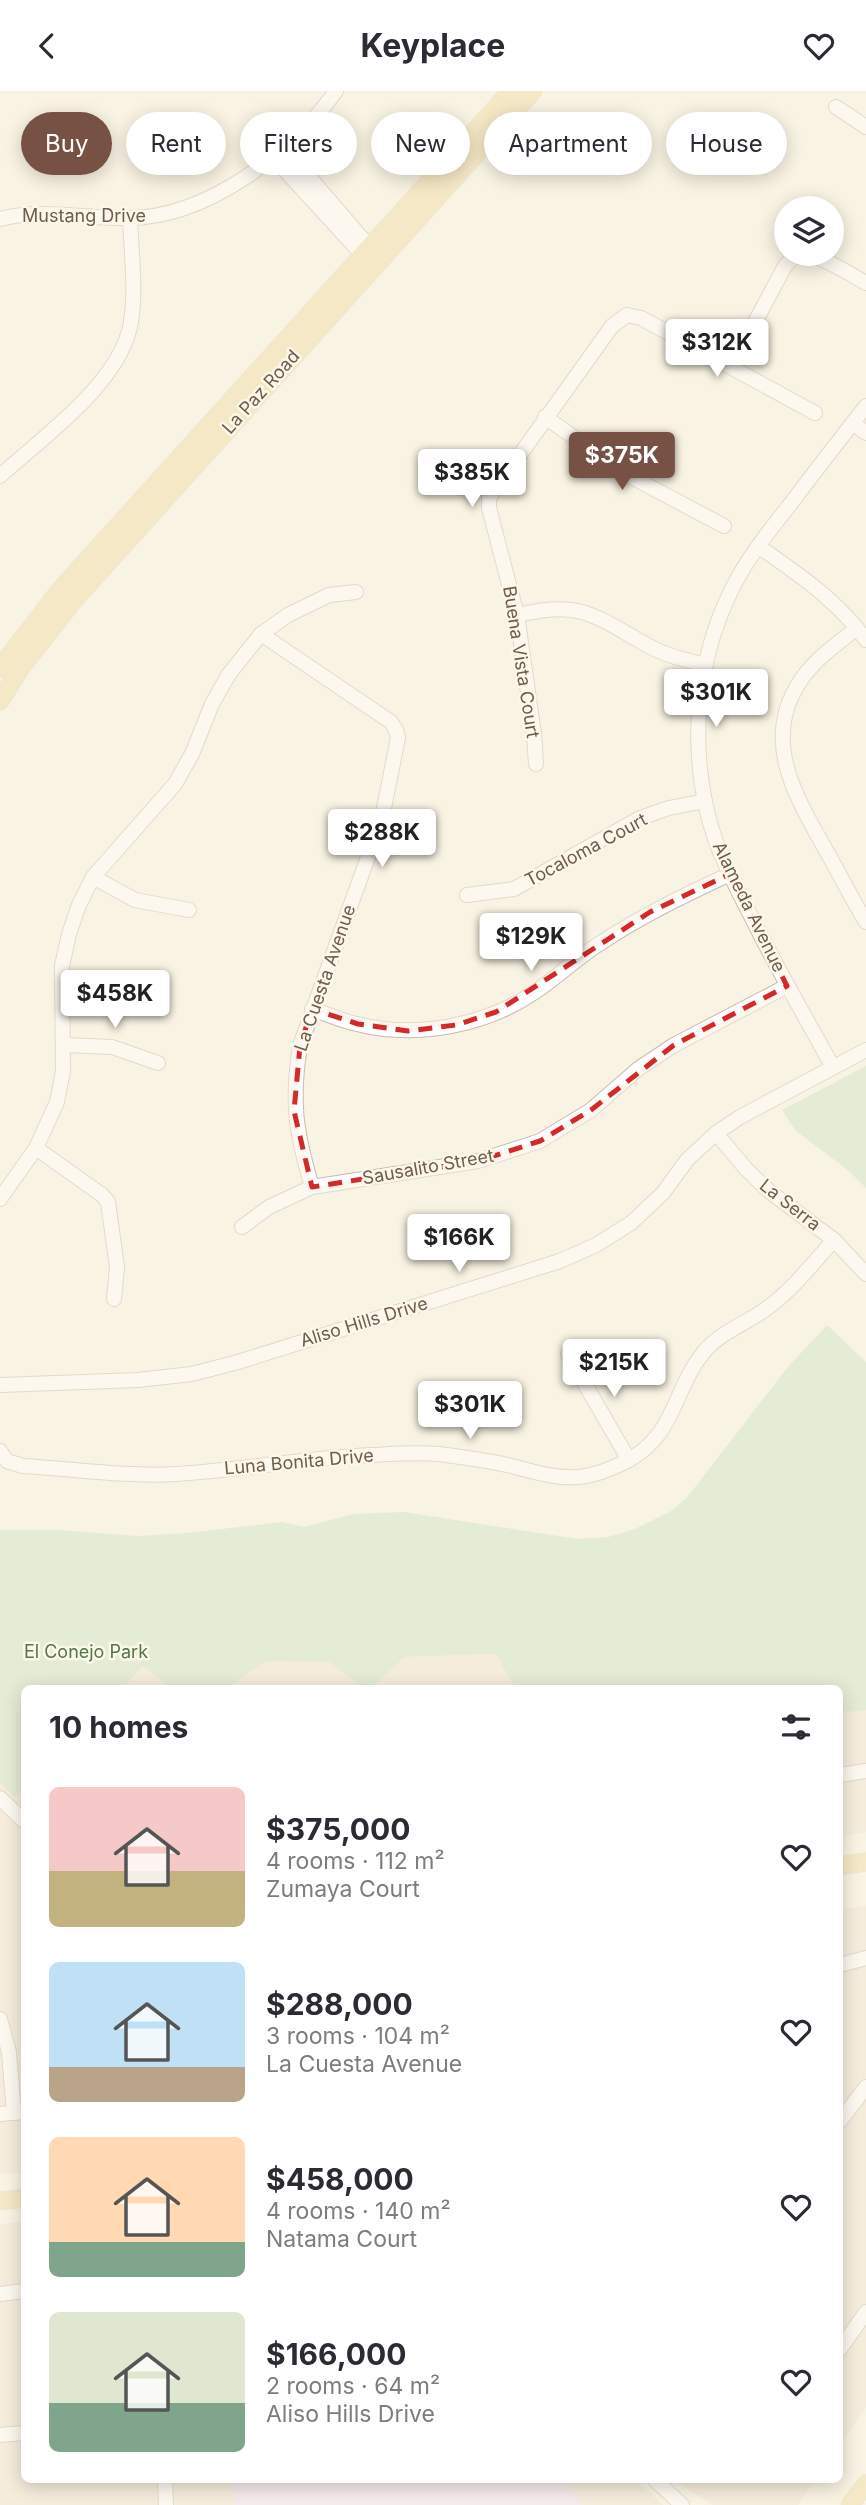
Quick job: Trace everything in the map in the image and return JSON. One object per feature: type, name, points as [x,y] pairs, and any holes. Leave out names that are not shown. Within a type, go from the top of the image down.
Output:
[{"type":"main road","name":"La Paz Road","points":[[0,702],[20,669],[75,599],[372,257],[511,91]]},
{"type":"main road","name":"La Paz Road","points":[[0,668],[60,590],[372,257],[533,91]]},
{"type":"main road","points":[[843,1866],[866,1862]]},
{"type":"main road","points":[[0,2200],[21,2198]]},
{"type":"main road","points":[[850,2505],[866,2484]]},
{"type":"street","name":"Mustang Drive","points":[[319,112],[336,91]]},
{"type":"street","points":[[836,107],[866,127]]},
{"type":"street","name":"Mustang Drive","points":[[0,219],[29,214],[130,218],[186,208],[215,195],[247,175]]},
{"type":"street","points":[[306,175],[372,257]]},
{"type":"street","points":[[0,476],[96,389],[117,358],[130,327],[130,218]]},
{"type":"street","points":[[815,414],[731,367],[785,266],[792,258],[799,255],[816,257],[866,283]]},
{"type":"street","name":"Buena Vista Court","points":[[536,764],[517,615],[489,508],[489,498],[612,326],[627,315],[641,318],[731,367]]},
{"type":"street","name":"Alameda Avenue","points":[[833,1067],[787,986],[716,841],[699,767],[699,703],[716,628],[732,589],[758,546],[866,406]]},
{"type":"street","points":[[545,417],[626,474],[724,526]]},
{"type":"street","points":[[853,423],[866,433]]},
{"type":"street","points":[[758,546],[822,591],[862,634],[819,659],[798,683],[787,712],[782,742],[788,775],[797,799],[866,922]]},
{"type":"street","points":[[0,1199],[36,1148],[57,1102],[64,1071],[62,966],[79,905],[93,877],[175,784],[229,674],[261,634],[288,615],[329,595],[356,592]]},
{"type":"street","points":[[517,615],[548,609],[580,612],[609,623],[656,650],[706,665]]},
{"type":"street","name":"La Cuesta Avenue","points":[[261,634],[391,722],[398,738],[382,818],[300,1046],[294,1111],[298,1142],[312,1187]]},
{"type":"street","name":"Tocaloma Court","points":[[467,895],[514,889],[640,818],[669,808],[705,801]]},
{"type":"street","points":[[312,1009],[358,1024],[408,1031],[456,1025],[476,1019],[533,993],[596,945],[650,912],[730,874]]},
{"type":"street","points":[[93,877],[135,900],[189,910]]},
{"type":"street","name":"Sausalito Street","points":[[242,1227],[269,1207],[312,1187],[478,1161],[540,1141],[591,1110],[638,1069],[674,1045],[787,986]]},
{"type":"street","points":[[64,1045],[112,1047],[158,1063]]},
{"type":"street","name":"Aliso Hills Drive","points":[[0,1385],[138,1380],[192,1374],[560,1261],[596,1245],[631,1223],[663,1193],[687,1160],[716,1133],[740,1117],[866,1050]]},
{"type":"street","name":"La Serra","points":[[716,1133],[746,1169],[769,1191],[834,1240],[866,1274]]},
{"type":"street","points":[[36,1148],[108,1202],[117,1267],[114,1299]]},
{"type":"street","name":"Luna Bonita Drive","points":[[0,1451],[7,1461],[23,1466],[144,1474],[176,1474],[331,1457],[437,1454],[551,1475],[579,1477],[606,1471],[629,1460],[656,1440],[671,1417],[704,1352],[726,1332],[762,1312],[784,1294],[834,1240]]},
{"type":"street","points":[[568,1355],[629,1460]]},
{"type":"street","points":[[843,1775],[866,1771]]},
{"type":"street","points":[[0,1798],[21,1818]]},
{"type":"street","points":[[843,1964],[866,1958]]},
{"type":"street","points":[[0,2019],[9,2052],[13,2113]]},
{"type":"street","points":[[843,2117],[866,2087]]},
{"type":"street","points":[[0,2294],[21,2291]]},
{"type":"street","points":[[843,2345],[866,2312]]},
{"type":"street","points":[[0,2435],[21,2433]]},
{"type":"street","points":[[165,2483],[166,2505]]},
{"type":"street","points":[[664,2483],[682,2505]]},
{"type":"highlighted area","points":[[730,874],[787,986],[674,1045],[591,1110],[540,1141],[478,1161],[312,1187],[294,1111],[300,1046],[312,1009],[358,1024],[408,1031],[456,1025],[496,1012],[650,912]]},
{"type":"shaded area","points":[[496,1654],[513,1685],[375,1685],[405,1657]]},
{"type":"shaded area","points":[[267,1661],[329,1662],[359,1685],[232,1685]]},
{"type":"shaded area","points":[[143,1666],[166,1685],[126,1685]]},
{"type":"shaded area","points":[[866,1710],[866,1832],[843,1837],[843,1713]]},
{"type":"shaded area","points":[[0,1783],[15,1797],[21,1790],[21,2173],[0,2174]]},
{"type":"shaded area","points":[[866,1906],[866,2407],[843,2440],[843,1910]]},
{"type":"shaded area","points":[[21,2222],[21,2483],[233,2483],[234,2505],[0,2505],[0,2224]]},
{"type":"shaded area","points":[[233,2483],[564,2483],[583,2505],[234,2505]]},
{"type":"shaded area","points":[[564,2483],[639,2483],[663,2505],[583,2505]]},
{"type":"shaded area","points":[[677,2483],[813,2483],[798,2505],[713,2505]]},
{"type":"green space","points":[[866,1066],[866,1188],[849,1171],[796,1131],[782,1110]]},
{"type":"green space","name":"El Conejo Park","points":[[827,1325],[866,1362],[866,1710],[843,1713],[843,1685],[513,1685],[496,1654],[405,1657],[375,1685],[359,1685],[329,1662],[267,1661],[232,1685],[166,1685],[143,1666],[126,1685],[21,1685],[21,1790],[15,1797],[0,1783],[0,1530],[58,1530],[139,1536],[282,1522],[304,1527],[353,1514],[404,1512],[578,1539],[608,1537],[635,1529],[673,1510],[689,1495],[787,1368]]}]
